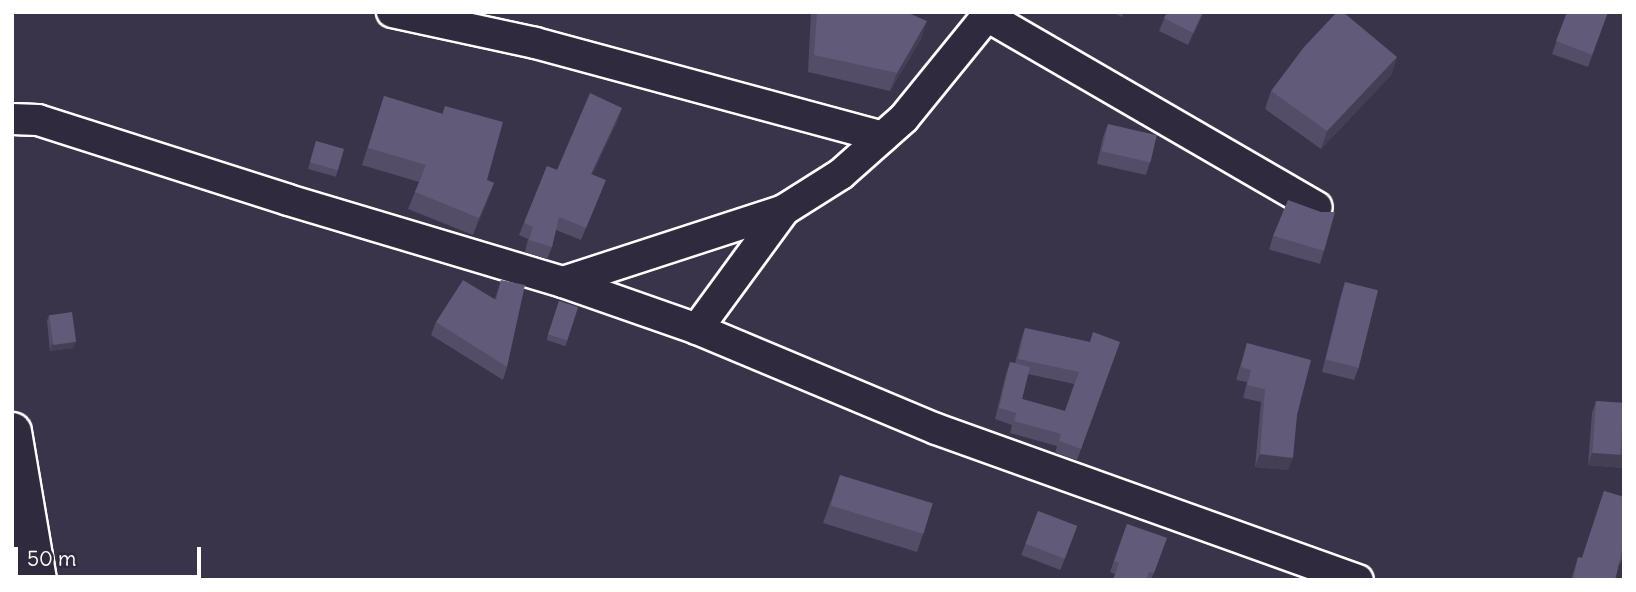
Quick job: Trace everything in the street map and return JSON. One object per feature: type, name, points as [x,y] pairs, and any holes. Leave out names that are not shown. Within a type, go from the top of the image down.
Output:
[{"type":"main road","points":[[12,432],[37,580]]},
{"type":"street","points":[[392,12],[465,20],[535,43],[883,137]]},
{"type":"street","points":[[563,282],[783,210],[841,174],[904,118],[988,14],[1317,207]]},
{"type":"street","points":[[12,119],[38,120],[288,200],[563,282],[697,330],[936,429],[1358,580]]},
{"type":"street","points":[[697,330],[783,210]]},
{"type":"building","points":[[817,12],[906,12],[927,21],[897,73],[814,55]]},
{"type":"building","points":[[1167,12],[1203,12],[1193,33],[1164,18]]},
{"type":"building","points":[[1337,12],[1343,12],[1397,57],[1327,131],[1271,91],[1304,47]]},
{"type":"building","points":[[1567,12],[1608,12],[1592,55],[1556,41]]},
{"type":"building","points":[[590,93],[622,108],[591,174],[606,180],[586,228],[559,217],[552,247],[529,240],[533,227],[524,223],[547,166],[557,170]]},
{"type":"building","points":[[384,96],[443,114],[445,106],[503,122],[487,180],[494,183],[479,218],[415,192],[426,165],[368,148]]},
{"type":"building","points":[[1108,124],[1157,135],[1150,163],[1102,151]]},
{"type":"building","points":[[316,141],[344,149],[338,170],[310,162]]},
{"type":"building","points":[[1288,200],[1321,212],[1335,212],[1324,251],[1273,236]]},
{"type":"building","points":[[463,280],[496,300],[501,280],[525,285],[507,367],[436,322]]},
{"type":"building","points":[[1345,282],[1378,290],[1359,368],[1326,360]]},
{"type":"building","points":[[559,301],[578,307],[567,340],[548,334]]},
{"type":"building","points":[[72,312],[76,342],[53,345],[49,315]]},
{"type":"building","points":[[1025,328],[1090,342],[1093,332],[1120,342],[1081,449],[1059,441],[1061,434],[1014,421],[1016,413],[999,408],[1010,362],[1030,367],[1022,399],[1065,411],[1079,372],[1018,359]]},
{"type":"building","points":[[1247,343],[1311,360],[1297,415],[1293,458],[1260,454],[1265,389],[1247,385],[1251,370],[1241,367]]},
{"type":"building","points":[[1596,401],[1624,403],[1620,455],[1592,453]]},
{"type":"building","points":[[840,475],[933,503],[923,534],[831,506]]},
{"type":"building","points":[[1604,491],[1624,497],[1624,551],[1622,550],[1615,580],[1573,580],[1578,557],[1582,558]]},
{"type":"building","points":[[1038,511],[1077,526],[1065,559],[1025,544]]},
{"type":"building","points":[[1127,524],[1167,538],[1154,573],[1149,572],[1146,580],[1113,580],[1119,563],[1114,561]]}]
